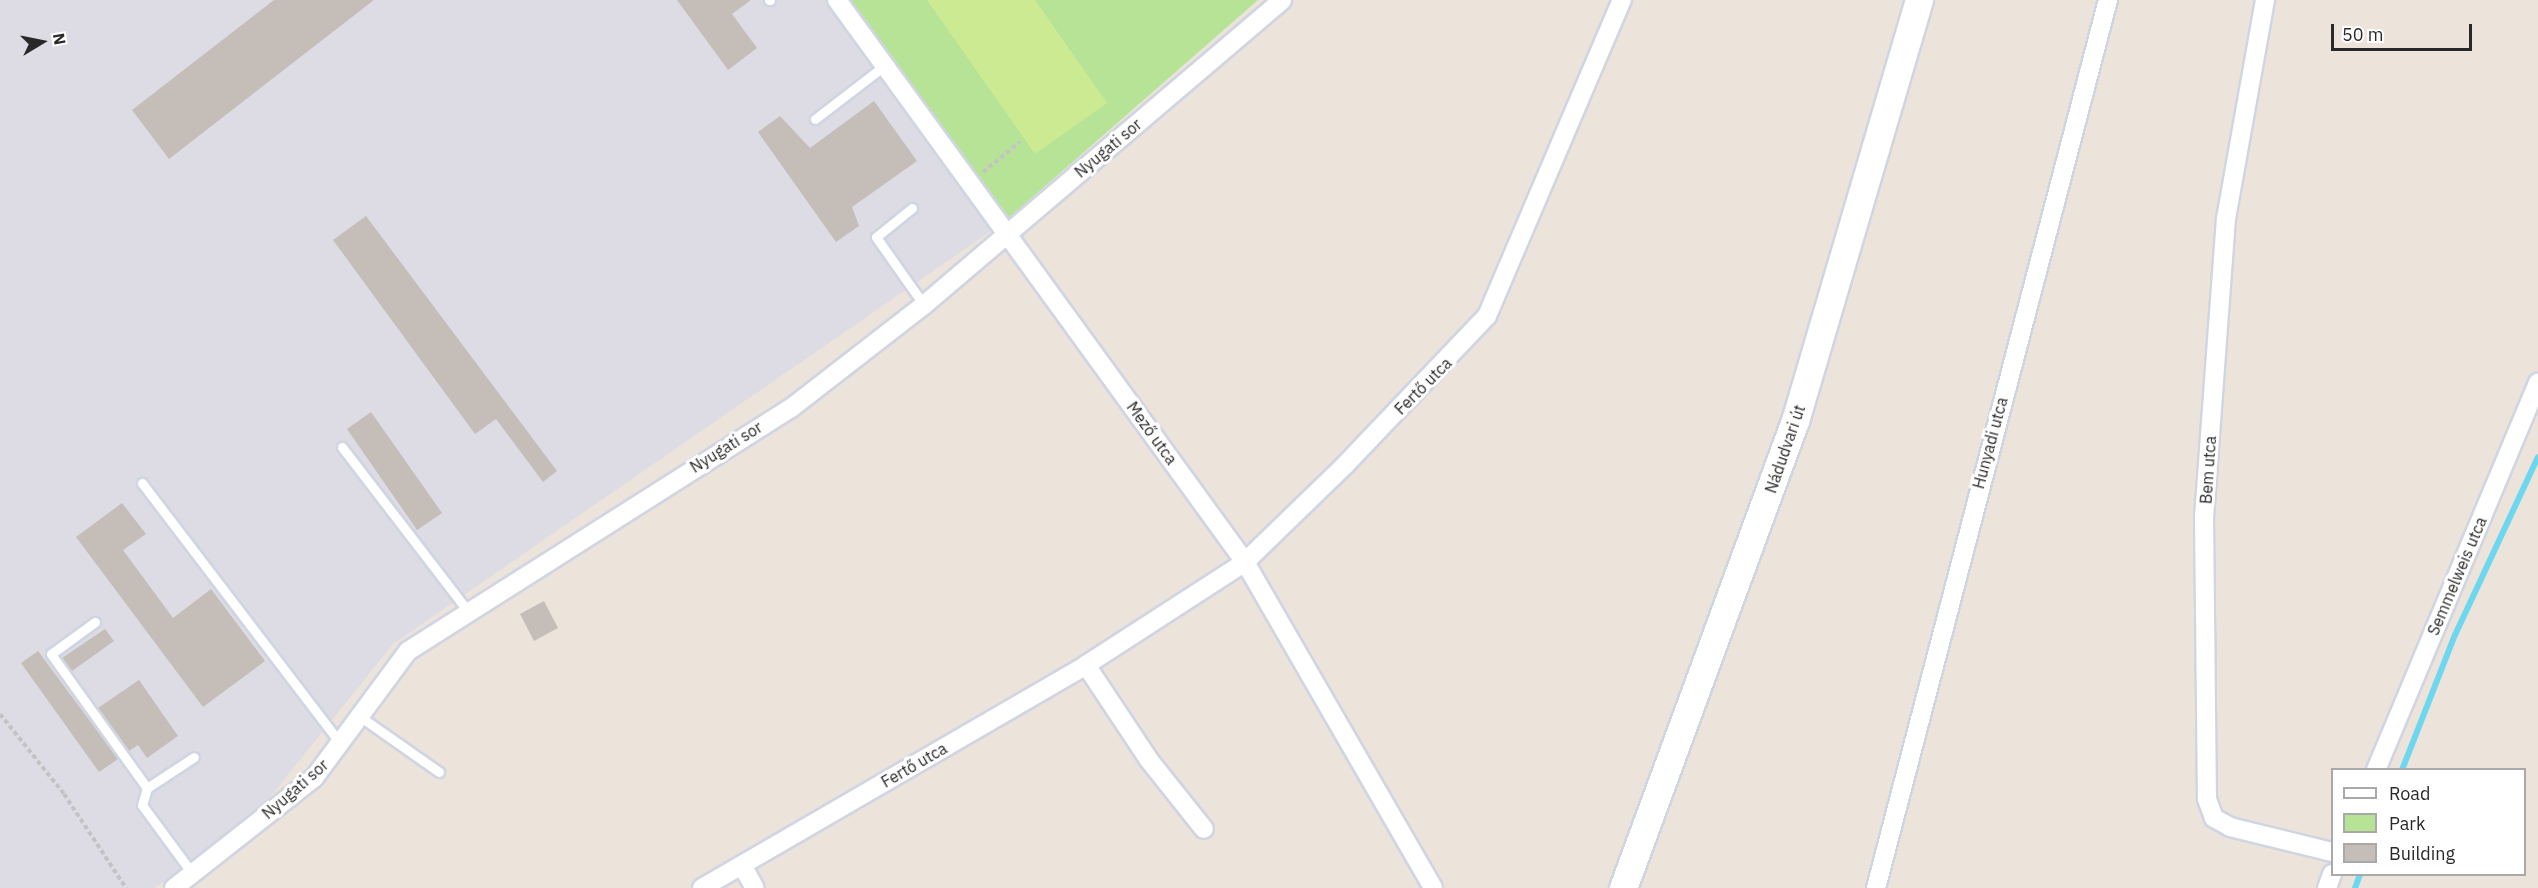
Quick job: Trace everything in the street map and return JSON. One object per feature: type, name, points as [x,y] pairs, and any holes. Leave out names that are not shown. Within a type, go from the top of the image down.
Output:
[{"type":"main road","name":"Nádudvari út","points":[[1623,888],[1796,421],[1919,0]]},
{"type":"street","name":"Mező utca","points":[[837,0],[1008,232],[1245,562],[1433,888]]},
{"type":"street","name":"Nyugati sor","points":[[174,888],[314,778],[343,746],[408,651],[467,610],[791,408],[924,305],[1282,0]]},
{"type":"street","name":"Fertő utca","points":[[702,888],[1086,665],[1245,562],[1487,316],[1623,0]]},
{"type":"street","name":"Hunyadi utca","points":[[1875,888],[2108,0]]},
{"type":"street","name":"Bem utca","points":[[2265,0],[2226,218],[2217,337],[2204,516],[2206,799],[2214,818],[2230,827],[2331,852]]},
{"type":"street","name":"Semmelweis utca","points":[[2377,768],[2538,383]]},
{"type":"street","points":[[1086,665],[1149,760],[1204,829]]},
{"type":"street","points":[[742,865],[755,888]]},
{"type":"lane","points":[[815,119],[885,65]]},
{"type":"lane","points":[[912,208],[876,237],[924,305]]},
{"type":"lane","points":[[342,447],[467,610]]},
{"type":"lane","points":[[142,483],[343,746]]},
{"type":"lane","points":[[95,622],[51,654],[147,788]]},
{"type":"lane","points":[[362,718],[439,772]]},
{"type":"lane","points":[[192,873],[149,820],[142,804],[147,788],[195,757]]},
{"type":"path","points":[[971,182],[1020,142]]},
{"type":"path","points":[[0,714],[64,794],[126,888]]},
{"type":"shaded area","points":[[0,0],[825,0],[1004,222],[393,644],[262,807],[190,866],[154,888],[0,888]]},
{"type":"green space","points":[[825,0],[1258,0],[1004,222]]},
{"type":"green space","points":[[927,0],[1035,0],[1107,103],[1035,154]]},
{"type":"building","points":[[274,0],[374,0],[169,159],[132,110]]},
{"type":"building","points":[[677,0],[751,0],[732,14],[757,48],[728,70]]},
{"type":"building","points":[[874,101],[917,161],[852,207],[859,226],[836,242],[758,132],[780,116],[810,148]]},
{"type":"building","points":[[366,216],[557,471],[543,482],[496,419],[475,434],[333,240]]},
{"type":"building","points":[[371,412],[442,513],[417,530],[347,429]]},
{"type":"building","points":[[122,503],[146,534],[123,550],[173,618],[211,589],[265,661],[203,707],[76,537]]},
{"type":"building","points":[[544,601],[558,628],[534,641],[520,614]]},
{"type":"building","points":[[105,629],[114,641],[72,671],[62,658]]},
{"type":"building","points":[[38,651],[118,759],[99,772],[21,663]]},
{"type":"building","points":[[139,680],[178,736],[147,758],[138,745],[129,751],[98,708]]},
{"type":"waterway","points":[[2403,768],[2455,635],[2538,457]]},
{"type":"waterway","points":[[2355,888],[2359,876]]}]
